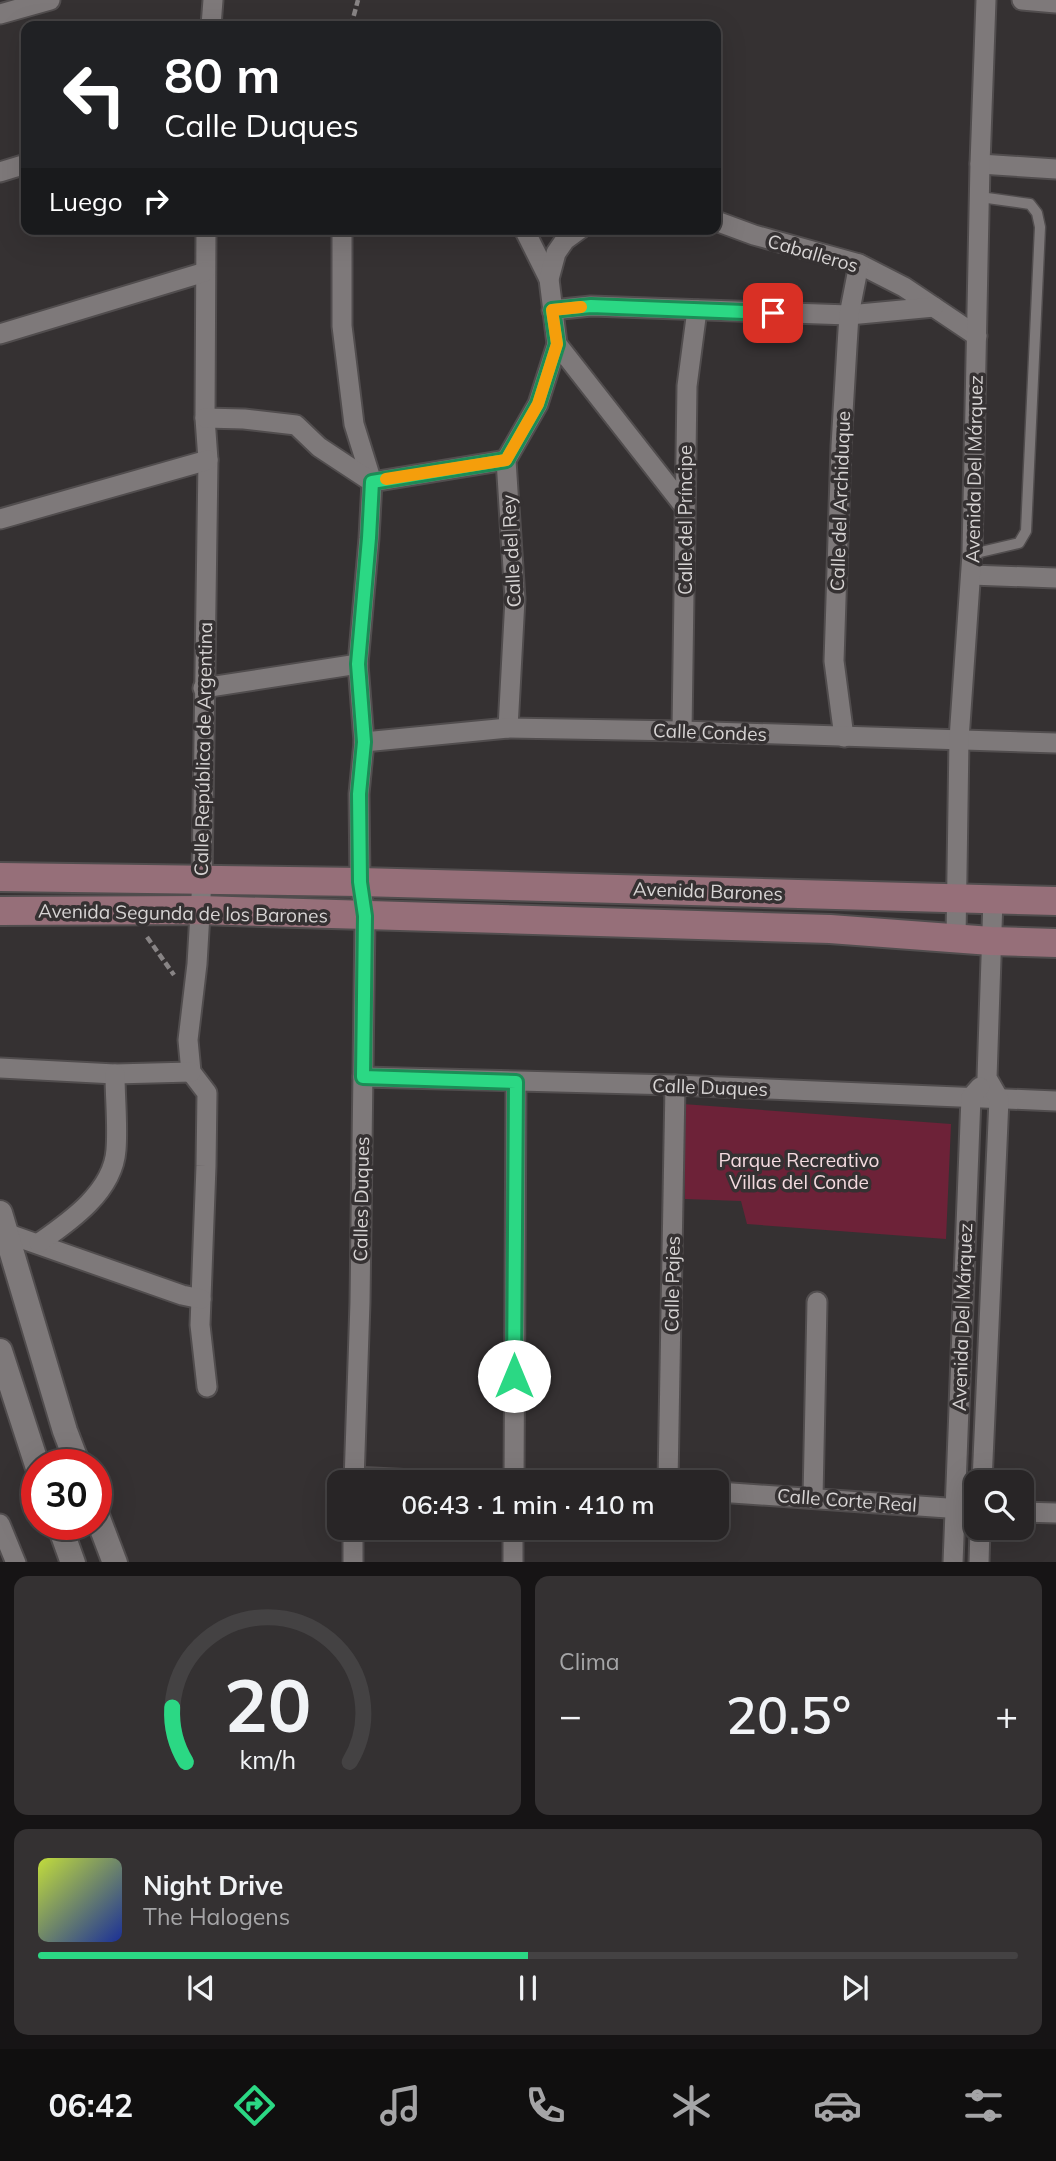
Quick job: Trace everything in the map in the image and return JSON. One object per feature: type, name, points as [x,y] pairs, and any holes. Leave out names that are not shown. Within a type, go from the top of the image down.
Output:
[{"type":"main road","name":"Avenida Segunda de los Barones","points":[[0,877],[360,882]]},
{"type":"main road","name":"Avenida Barones","points":[[360,882],[1056,901]]},
{"type":"main road","name":"Avenida Segunda de los Barones","points":[[0,911],[200,910],[365,916]]},
{"type":"main road","name":"Avenida Barones","points":[[365,916],[830,929],[1056,943]]},
{"type":"street","points":[[0,14],[50,0]]},
{"type":"street","points":[[212,21],[214,0]]},
{"type":"street","name":"Avenida Del Márquez","points":[[956,937],[959,740],[972,554],[986,0]]},
{"type":"street","points":[[1022,0],[1056,3]]},
{"type":"street","points":[[980,164],[1056,169]]},
{"type":"street","points":[[0,173],[21,166]]},
{"type":"street","name":"Caballeros","points":[[721,223],[754,235],[859,264],[904,287],[977,336]]},
{"type":"street","name":"Calle República de Argentina","points":[[206,235],[205,418],[208,460],[202,880],[197,964],[188,1040],[191,1072],[206,1093],[200,1325],[207,1387]]},
{"type":"street","points":[[342,235],[342,326],[354,424],[372,482]]},
{"type":"street","points":[[205,418],[296,425],[319,447],[372,482],[506,460],[538,404],[557,344],[548,279],[527,235]]},
{"type":"street","points":[[548,279],[556,253],[572,235]]},
{"type":"street","name":"Calle del Archiduque","points":[[844,737],[834,661],[841,446],[849,315],[859,264]]},
{"type":"street","points":[[0,334],[205,272]]},
{"type":"street","points":[[552,310],[591,306],[849,315],[934,307]]},
{"type":"street","name":"Calle del Príncipe","points":[[682,731],[687,386],[697,310]]},
{"type":"street","points":[[557,344],[684,506]]},
{"type":"street","points":[[0,519],[208,460]]},
{"type":"street","name":"Calle del Rey","points":[[506,460],[514,599],[508,728]]},
{"type":"street","name":"Calles Duques","points":[[354,1470],[365,916],[360,882],[359,794],[364,742],[358,664],[372,482]]},
{"type":"street","points":[[971,575],[1056,578]]},
{"type":"street","points":[[203,688],[358,664]]},
{"type":"street","name":"Calle Condes","points":[[364,742],[508,728],[1056,743]]},
{"type":"street","points":[[993,899],[987,1078],[999,1099]]},
{"type":"street","points":[[0,1068],[115,1074],[191,1072]]},
{"type":"street","points":[[39,1243],[75,1218],[99,1191],[113,1164],[116,1152],[115,1074]]},
{"type":"street","name":"Calle Duques","points":[[363,1077],[675,1085],[1056,1101]]},
{"type":"street","points":[[971,1097],[987,1078]]},
{"type":"street","points":[[514,1470],[516,1082]]},
{"type":"street","name":"Calle Pajes","points":[[668,1470],[675,1085]]},
{"type":"street","name":"Avenida Del Márquez","points":[[953,1562],[971,1097]]},
{"type":"street","name":"Avenida Del Márquez","points":[[983,1470],[999,1099]]},
{"type":"street","points":[[2,1226],[39,1243],[201,1299]]},
{"type":"street","points":[[2,1226],[72,1449]]},
{"type":"street","points":[[813,1498],[817,1302]]},
{"type":"street","points":[[0,1351],[9,1409],[29,1449]]},
{"type":"street","name":"Calle Corte Real","points":[[729,1493],[964,1508]]},
{"type":"street","points":[[1034,1512],[1056,1513]]},
{"type":"street","points":[[0,1524],[16,1562]]},
{"type":"street","points":[[65,1540],[74,1562]]},
{"type":"street","points":[[106,1540],[115,1562]]},
{"type":"street","points":[[352,1562],[353,1540]]},
{"type":"street","points":[[513,1540],[513,1562]]},
{"type":"street","points":[[979,1562],[980,1540]]},
{"type":"lane","points":[[972,554],[1019,543],[1026,531],[1040,227],[1037,213],[1030,204],[980,197]]},
{"type":"path","points":[[352,21],[358,0]]},
{"type":"path","points":[[129,910],[191,1000]]},
{"type":"green space","name":"Parque Recreativo Villas del Conde","points":[[683,1104],[951,1124],[946,1239],[747,1224],[741,1201],[685,1199]]},
{"type":"slow traffic","points":[[386,479],[506,460],[538,404],[557,344],[552,310],[581,307]]},
{"type":"route","points":[[514,1376],[516,1082],[363,1077],[365,916],[360,882],[359,794],[364,742],[358,664],[372,482],[506,460],[538,404],[557,344],[552,310],[591,306],[773,313]]}]
